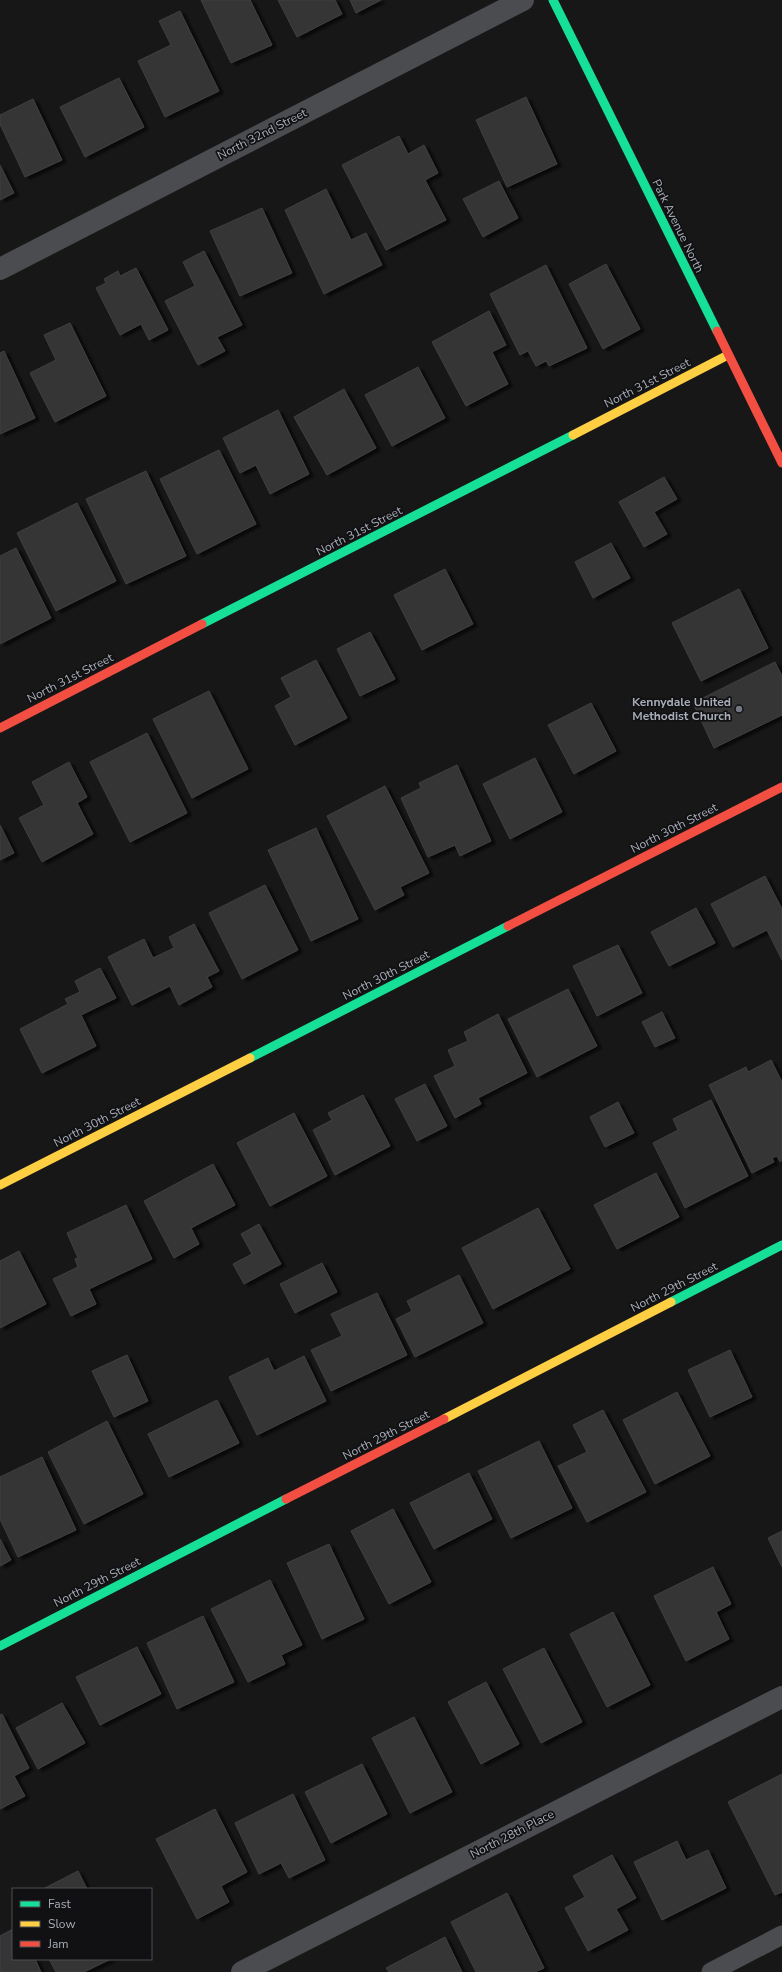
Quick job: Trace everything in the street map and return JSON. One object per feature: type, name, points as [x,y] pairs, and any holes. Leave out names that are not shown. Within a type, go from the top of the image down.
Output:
[{"type":"street","name":"North 32nd Street","points":[[0,269],[523,0]]},
{"type":"street","name":"Park Avenue North","points":[[553,0],[782,464]]},
{"type":"street","name":"North 31st Street","points":[[0,728],[728,355]]},
{"type":"street","name":"North 30th Street","points":[[0,1185],[782,787]]},
{"type":"street","name":"North 29th Street","points":[[0,1646],[782,1245]]},
{"type":"street","name":"North 28th Place","points":[[242,1972],[782,1697]]},
{"type":"lane","points":[[711,1972],[782,1935]]},
{"type":"building","points":[[201,0],[250,0],[272,45],[231,63]]},
{"type":"building","points":[[278,0],[335,0],[342,14],[297,37]]},
{"type":"building","points":[[350,0],[381,0],[356,13]]},
{"type":"building","points":[[180,11],[219,91],[165,117],[138,61],[171,45],[159,21]]},
{"type":"building","points":[[119,78],[144,127],[85,157],[60,107]]},
{"type":"building","points":[[526,97],[557,164],[507,187],[476,120]]},
{"type":"building","points":[[33,99],[62,160],[25,177],[0,124],[0,115]]},
{"type":"building","points":[[399,136],[408,154],[424,145],[438,173],[425,180],[446,220],[386,250],[342,165]]},
{"type":"building","points":[[0,165],[14,193],[0,200]]},
{"type":"building","points":[[499,181],[518,218],[483,237],[463,199]]},
{"type":"building","points":[[326,189],[351,240],[366,233],[382,265],[324,294],[285,210]]},
{"type":"building","points":[[262,208],[292,273],[240,296],[210,231]]},
{"type":"building","points":[[204,251],[242,325],[217,337],[225,351],[198,365],[165,301],[195,286],[183,262]]},
{"type":"building","points":[[606,264],[640,329],[603,349],[569,284]]},
{"type":"building","points":[[546,265],[587,348],[549,366],[546,361],[536,366],[528,351],[520,355],[490,294]]},
{"type":"building","points":[[136,268],[168,330],[149,340],[141,324],[120,335],[96,288],[106,283],[104,279],[118,271],[120,276]]},
{"type":"building","points":[[489,311],[506,345],[492,352],[508,384],[466,406],[432,342]]},
{"type":"building","points":[[70,323],[106,396],[55,422],[30,373],[56,360],[44,335]]},
{"type":"building","points":[[4,351],[35,418],[0,434],[0,353]]},
{"type":"building","points":[[418,367],[445,418],[392,446],[365,395]]},
{"type":"building","points":[[344,389],[376,448],[327,475],[294,417]]},
{"type":"building","points":[[278,410],[309,474],[270,494],[256,465],[240,473],[223,438]]},
{"type":"building","points":[[219,450],[256,524],[197,554],[160,479]]},
{"type":"building","points":[[146,471],[186,556],[126,584],[86,499]]},
{"type":"building","points":[[664,477],[677,499],[654,512],[667,534],[644,547],[619,502]]},
{"type":"building","points":[[77,503],[116,581],[56,611],[17,533]]},
{"type":"building","points":[[611,543],[630,578],[593,598],[575,562]]},
{"type":"building","points":[[16,548],[51,618],[0,644],[0,556]]},
{"type":"building","points":[[445,569],[473,624],[422,650],[394,595]]},
{"type":"building","points":[[739,589],[768,648],[701,681],[672,623]]},
{"type":"building","points":[[370,632],[395,679],[360,696],[337,649]]},
{"type":"building","points":[[316,660],[347,718],[295,745],[275,706],[291,697],[281,678]]},
{"type":"building","name":"Kennydale United Methodist Church","points":[[775,662],[782,676],[782,715],[714,748],[693,703]]},
{"type":"building","points":[[209,691],[248,769],[192,798],[153,719]]},
{"type":"building","points":[[591,703],[616,751],[574,774],[548,725]]},
{"type":"building","points":[[147,733],[187,813],[130,842],[90,762]]},
{"type":"building","points":[[535,758],[562,812],[510,839],[483,784]]},
{"type":"building","points":[[69,762],[87,797],[77,803],[93,834],[42,862],[19,818],[44,805],[32,782]]},
{"type":"building","points":[[457,765],[491,841],[460,856],[455,845],[428,857],[401,798],[421,788],[419,783]]},
{"type":"building","points":[[385,786],[429,873],[400,887],[404,895],[375,910],[327,816]]},
{"type":"building","points":[[0,825],[14,853],[0,860]]},
{"type":"building","points":[[316,828],[358,919],[311,941],[268,850]]},
{"type":"building","points":[[765,876],[782,909],[782,960],[767,930],[733,947],[711,904]]},
{"type":"building","points":[[265,885],[298,950],[242,979],[209,913]]},
{"type":"building","points":[[696,908],[715,943],[669,966],[651,932]]},
{"type":"building","points":[[194,924],[219,971],[207,977],[212,987],[179,1005],[170,986],[132,1005],[108,957],[144,939],[153,958],[174,948],[169,937]]},
{"type":"building","points":[[618,945],[642,993],[597,1016],[573,966]]},
{"type":"building","points":[[100,968],[116,998],[81,1015],[96,1046],[42,1073],[20,1029],[68,1004],[65,999],[80,992],[75,981]]},
{"type":"building","points":[[568,989],[597,1046],[537,1077],[508,1019]]},
{"type":"building","points":[[662,1012],[675,1038],[655,1047],[642,1022]]},
{"type":"building","points":[[498,1014],[527,1073],[478,1098],[481,1104],[455,1118],[434,1076],[455,1066],[448,1050],[468,1041],[464,1032]]},
{"type":"building","points":[[771,1060],[782,1082],[782,1160],[780,1162],[777,1156],[772,1158],[774,1162],[752,1173],[709,1085],[746,1067],[748,1072]]},
{"type":"building","points":[[425,1084],[447,1126],[417,1141],[395,1099]]},
{"type":"building","points":[[363,1095],[390,1146],[335,1175],[313,1130],[332,1120],[328,1113]]},
{"type":"building","points":[[711,1100],[748,1176],[685,1208],[653,1143],[678,1130],[673,1119]]},
{"type":"building","points":[[618,1102],[634,1133],[605,1147],[590,1117]]},
{"type":"building","points":[[294,1113],[327,1176],[270,1206],[237,1143]]},
{"type":"building","points":[[213,1164],[235,1205],[191,1228],[199,1244],[174,1258],[144,1201]]},
{"type":"building","points":[[656,1173],[679,1217],[617,1249],[594,1205]]},
{"type":"building","points":[[126,1205],[152,1259],[89,1289],[96,1304],[71,1316],[53,1279],[78,1267],[75,1259],[78,1258],[67,1233]]},
{"type":"building","points":[[538,1208],[570,1269],[493,1309],[462,1248]]},
{"type":"building","points":[[259,1224],[281,1264],[244,1284],[233,1264],[252,1254],[241,1234]]},
{"type":"building","points":[[19,1251],[46,1304],[0,1328],[0,1261]]},
{"type":"building","points":[[322,1263],[337,1292],[295,1313],[280,1284]]},
{"type":"building","points":[[459,1275],[483,1323],[415,1357],[396,1319],[412,1311],[407,1301]]},
{"type":"building","points":[[377,1293],[407,1355],[331,1391],[311,1350],[342,1336],[331,1314]]},
{"type":"building","points":[[730,1350],[752,1397],[710,1417],[688,1370]]},
{"type":"building","points":[[127,1355],[148,1401],[114,1417],[92,1371]]},
{"type":"building","points":[[304,1356],[326,1401],[257,1435],[229,1377],[268,1358],[274,1371]]},
{"type":"building","points":[[677,1392],[710,1456],[655,1484],[623,1420]]},
{"type":"building","points":[[217,1400],[239,1443],[169,1477],[148,1434]]},
{"type":"building","points":[[603,1410],[646,1492],[587,1522],[558,1466],[587,1452],[573,1425]]},
{"type":"building","points":[[107,1421],[143,1494],[84,1524],[48,1452]]},
{"type":"building","points":[[539,1441],[572,1508],[511,1538],[478,1471]]},
{"type":"building","points":[[42,1457],[76,1530],[18,1557],[0,1519],[0,1477]]},
{"type":"building","points":[[469,1473],[492,1519],[434,1549],[410,1503]]},
{"type":"building","points":[[393,1509],[431,1582],[389,1604],[351,1531]]},
{"type":"building","points":[[782,1531],[782,1567],[768,1538]]},
{"type":"building","points":[[0,1539],[11,1560],[0,1566]]},
{"type":"building","points":[[329,1544],[364,1619],[322,1639],[287,1563]]},
{"type":"building","points":[[713,1567],[731,1604],[716,1612],[729,1639],[686,1661],[654,1596]]},
{"type":"building","points":[[270,1580],[302,1645],[281,1655],[285,1664],[248,1682],[211,1609]]},
{"type":"building","points":[[613,1612],[650,1685],[607,1707],[570,1634]]},
{"type":"building","points":[[203,1616],[234,1682],[177,1709],[147,1643]]},
{"type":"building","points":[[137,1647],[161,1694],[100,1725],[76,1677]]},
{"type":"building","points":[[544,1648],[582,1722],[541,1743],[503,1669]]},
{"type":"building","points":[[486,1682],[519,1744],[481,1764],[448,1702]]},
{"type":"building","points":[[62,1703],[85,1743],[38,1769],[16,1728]]},
{"type":"building","points":[[2,1714],[29,1768],[14,1776],[25,1796],[0,1809],[0,1715]]},
{"type":"building","points":[[414,1717],[452,1792],[410,1813],[372,1738]]},
{"type":"building","points":[[362,1764],[387,1814],[331,1843],[305,1792]]},
{"type":"building","points":[[782,1774],[782,1892],[775,1895],[728,1802]]},
{"type":"building","points":[[293,1794],[325,1860],[289,1878],[281,1863],[259,1874],[235,1823]]},
{"type":"building","points":[[215,1809],[247,1872],[221,1886],[229,1902],[197,1919],[156,1839]]},
{"type":"building","points":[[677,1841],[686,1860],[708,1850],[726,1888],[662,1920],[634,1862]]},
{"type":"building","points":[[612,1855],[636,1898],[616,1909],[628,1930],[588,1951],[565,1908],[585,1897],[573,1876]]},
{"type":"building","points":[[78,1871],[86,1888],[45,1888]]},
{"type":"building","points":[[507,1893],[544,1968],[535,1972],[476,1972],[451,1922]]},
{"type":"building","points":[[12,1930],[12,1960],[35,1960],[41,1972],[0,1972],[0,1936]]},
{"type":"building","points":[[445,1937],[462,1972],[389,1972],[386,1968]]},
{"type":"building","points":[[50,1960],[109,1960],[84,1972],[56,1972]]},
{"type":"traffic: fast","points":[[553,0],[717,331]]},
{"type":"traffic: fast","points":[[202,624],[573,435]]},
{"type":"traffic: fast","points":[[250,1058],[508,926]]},
{"type":"traffic: fast","points":[[671,1302],[782,1245]]},
{"type":"traffic: fast","points":[[0,1646],[286,1499]]},
{"type":"traffic: slow","points":[[573,435],[728,355]]},
{"type":"traffic: slow","points":[[0,1185],[250,1058]]},
{"type":"traffic: slow","points":[[444,1419],[671,1302]]},
{"type":"traffic: jam","points":[[717,331],[782,463]]},
{"type":"traffic: jam","points":[[0,728],[202,624]]},
{"type":"traffic: jam","points":[[508,926],[782,787]]},
{"type":"traffic: jam","points":[[286,1499],[444,1419]]},
{"type":"place","name":"Kennydale United Methodist Church","points":[[739,709]]}]
